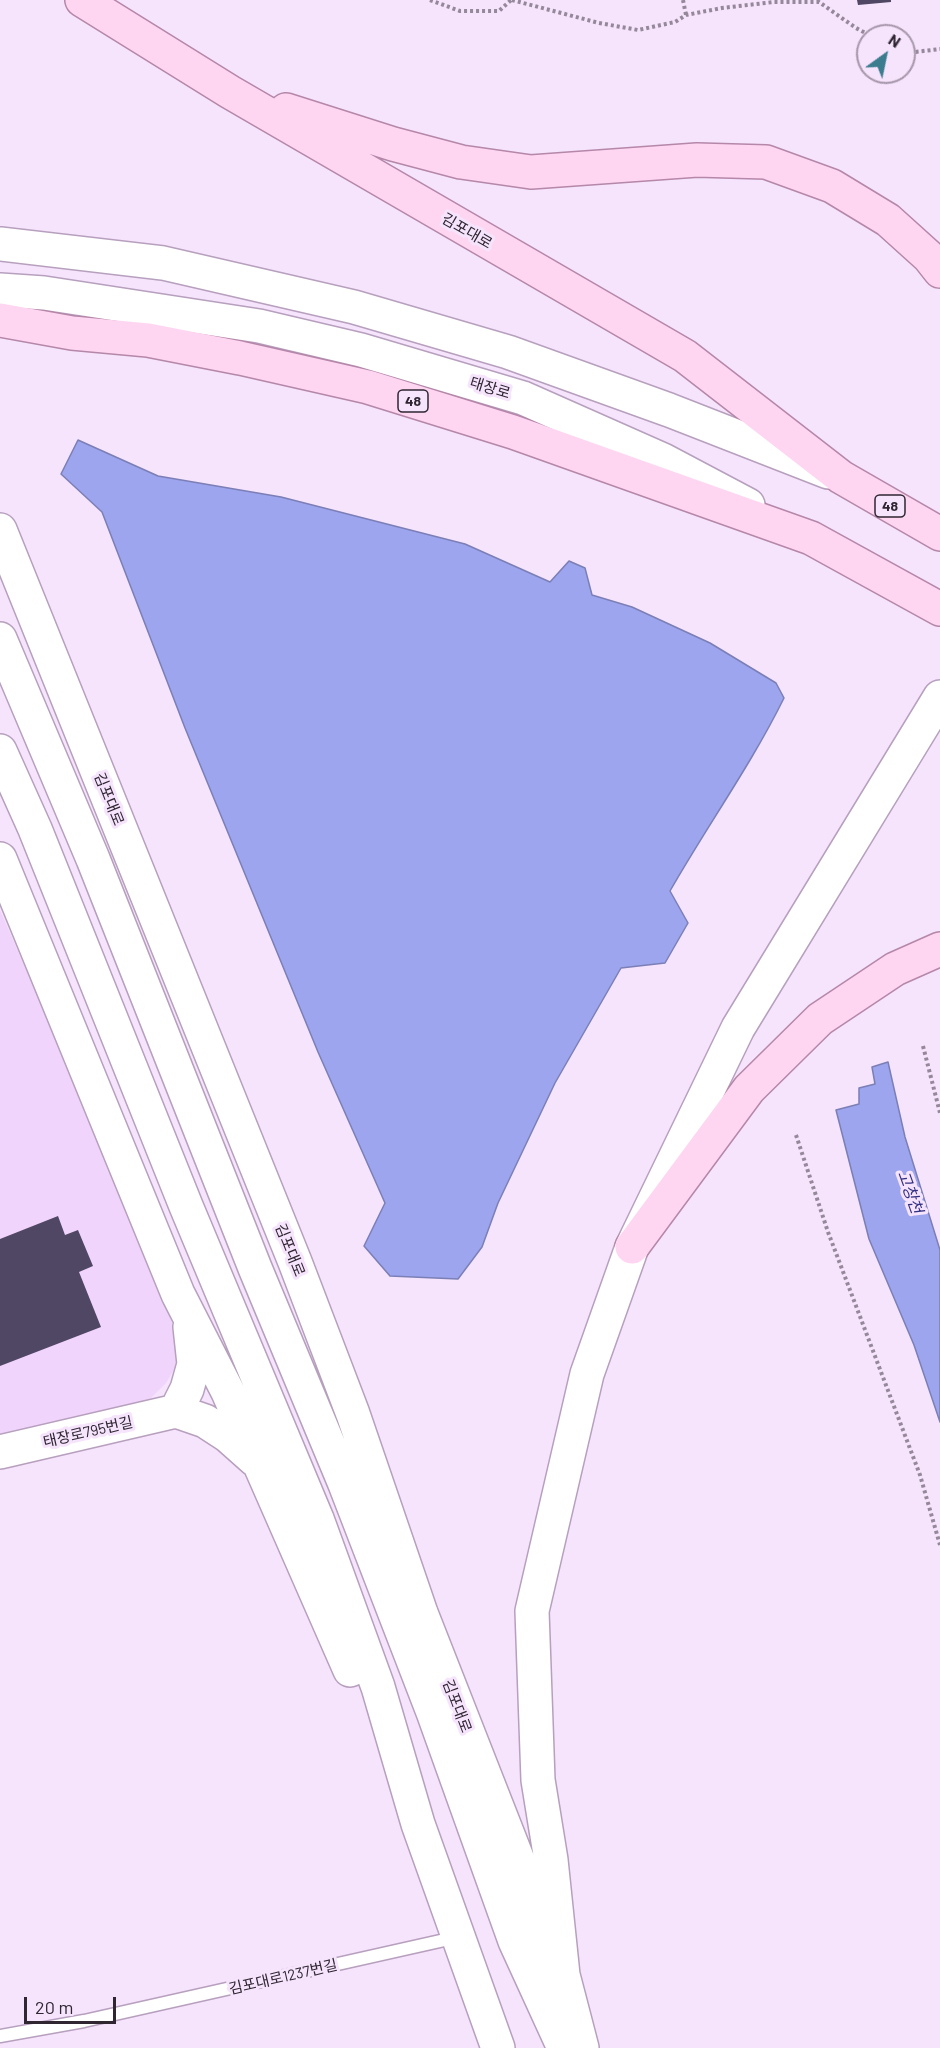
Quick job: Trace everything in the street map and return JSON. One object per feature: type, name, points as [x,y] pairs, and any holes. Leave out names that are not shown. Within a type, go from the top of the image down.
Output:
[{"type":"main road","name":"김포대로","points":[[82,0],[230,92],[685,356],[841,477]]},
{"type":"main road","points":[[230,92],[393,144],[461,162],[531,172],[697,160],[766,162],[832,186],[888,220],[929,257],[940,271]]},
{"type":"main road","points":[[0,244],[163,262],[365,310],[508,352],[669,410],[841,477]]},
{"type":"main road","name":"태장로","points":[[0,290],[44,293],[258,326],[361,350],[523,398],[663,460],[907,589],[940,609]]},
{"type":"main road","name":"48","points":[[0,320],[72,333],[148,340],[368,387],[513,432],[811,538]]},
{"type":"main road","name":"48","points":[[841,477],[940,534]]},
{"type":"main road","name":"김포대로","points":[[0,530],[295,1262],[353,1414],[421,1613],[563,1975]]},
{"type":"main road","name":"김포대로","points":[[0,639],[93,859],[255,1268],[345,1484],[433,1712],[515,1941],[564,2048]]},
{"type":"main road","points":[[582,2048],[563,1975],[538,1780],[532,1611],[587,1374],[632,1247],[738,1028],[940,697]]},
{"type":"main road","points":[[0,751],[35,829],[186,1206],[317,1519],[378,1687],[418,1824],[498,2048]]},
{"type":"main road","points":[[0,859],[169,1273],[228,1392],[418,1824]]},
{"type":"main road","points":[[632,1247],[749,1089],[820,1019],[895,969],[940,949]]},
{"type":"main road","points":[[188,1314],[194,1364],[187,1389],[176,1411],[205,1421],[228,1436],[258,1462]]},
{"type":"main road","name":"태장로795번길","points":[[0,1452],[176,1411]]},
{"type":"lane","name":"김포대로1237번길","points":[[0,2036],[84,2021],[459,1937]]},
{"type":"path","points":[[430,0],[460,11],[499,10],[512,0],[599,23],[638,30],[675,22],[686,15],[774,2],[819,1],[856,28]]},
{"type":"path","points":[[683,0],[686,15]]},
{"type":"path","points":[[916,52],[940,49]]},
{"type":"path","points":[[923,1046],[940,1113]]},
{"type":"path","points":[[796,1136],[828,1232],[920,1475],[940,1545]]},
{"type":"shaded area","points":[[0,910],[107,1156],[167,1306],[177,1341],[178,1363],[166,1383],[151,1398],[130,1407],[0,1438]]},
{"type":"water","points":[[78,440],[158,476],[281,497],[465,544],[550,582],[569,561],[585,568],[592,595],[632,607],[710,643],[776,683],[784,698],[670,891],[688,923],[665,963],[621,968],[555,1083],[498,1203],[482,1247],[458,1279],[390,1276],[364,1246],[385,1203],[318,1052],[185,728],[102,512],[61,474]]},
{"type":"water","name":"고창천","points":[[888,1062],[905,1137],[940,1250],[940,1422],[914,1345],[869,1239],[836,1110],[859,1104],[859,1088],[875,1084],[872,1067]]},
{"type":"building","points":[[857,0],[891,0],[891,2],[858,5]]},
{"type":"building","points":[[58,1216],[65,1235],[78,1230],[93,1266],[79,1272],[101,1327],[0,1366],[0,1239]]}]
